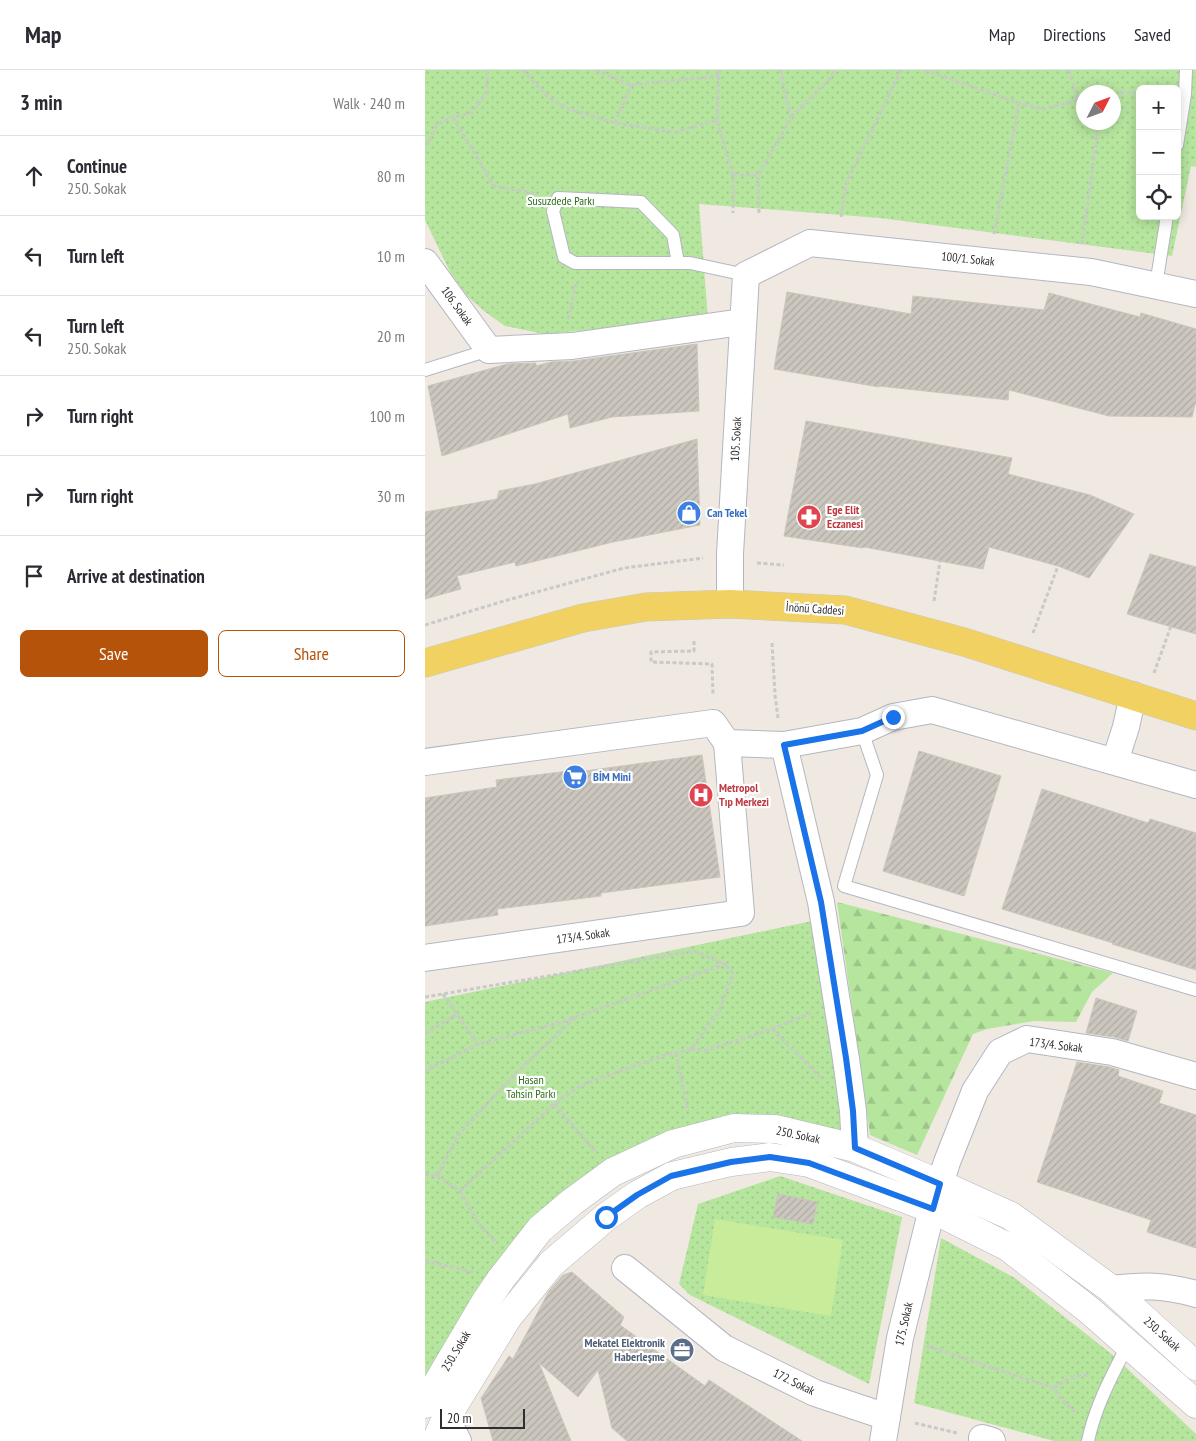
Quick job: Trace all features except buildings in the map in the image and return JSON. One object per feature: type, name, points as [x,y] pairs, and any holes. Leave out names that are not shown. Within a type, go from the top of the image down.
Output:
[{"type":"main road","name":"İnönü Caddesi","points":[[425,664],[583,618],[647,607],[730,604],[845,610],[964,642],[1196,716]]},
{"type":"main road","name":"250. Sokak","points":[[441,1426],[486,1301],[540,1229],[571,1202],[613,1172],[673,1144],[734,1128],[776,1129],[855,1148],[1011,1216],[1111,1289],[1196,1366]]},
{"type":"main road","name":"250. Sokak","points":[[441,1426],[508,1317],[551,1264],[606,1217],[637,1195],[671,1176],[731,1162],[770,1157],[809,1163],[933,1209],[1008,1247],[1089,1310],[1196,1404]]},
{"type":"main road","points":[[933,1209],[940,1184]]},
{"type":"main road","points":[[1089,1310],[1111,1289]]},
{"type":"street","name":"100/1. Sokak","points":[[746,275],[810,243],[1091,272],[1196,294]]},
{"type":"street","name":"106. Sokak","points":[[425,262],[489,350]]},
{"type":"street","name":"105. Sokak","points":[[730,604],[730,554],[746,275]]},
{"type":"street","points":[[489,350],[572,346],[743,322]]},
{"type":"street","points":[[1115,761],[1126,727],[1133,695]]},
{"type":"street","points":[[425,762],[713,723],[727,743],[784,745],[862,731],[893,717],[933,710],[1196,785]]},
{"type":"street","name":"173/4. Sokak","points":[[425,958],[741,913],[727,743]]},
{"type":"street","points":[[784,745],[821,902],[853,1111],[855,1148]]},
{"type":"street","name":"173/4. Sokak","points":[[940,1184],[975,1091],[1000,1052],[1027,1039],[1112,1052],[1196,1076]]},
{"type":"street","name":"175. Sokak","points":[[885,1429],[900,1338],[933,1209]]},
{"type":"street","name":"172. Sokak","points":[[625,1268],[724,1348],[885,1429]]},
{"type":"street","points":[[1111,1289],[1141,1285],[1175,1288],[1196,1294]]},
{"type":"lane","points":[[1179,130],[1185,94],[1186,70]]},
{"type":"lane","points":[[678,263],[673,235],[641,202],[558,198],[553,211],[564,257],[575,263],[678,263],[690,263],[746,275]]},
{"type":"lane","points":[[1156,285],[1166,220]]},
{"type":"lane","points":[[425,370],[489,350]]},
{"type":"lane","points":[[862,731],[877,775],[844,886],[1196,990]]},
{"type":"lane","points":[[1088,1441],[1091,1425],[1109,1381],[1128,1344]]},
{"type":"path","points":[[425,145],[428,143],[437,124],[453,117],[472,113],[487,90],[487,70]]},
{"type":"path","points":[[523,70],[549,98],[569,109],[615,123],[675,132],[717,120]]},
{"type":"path","points":[[596,70],[631,85],[719,76]]},
{"type":"path","points":[[719,70],[717,120],[733,176],[733,213]]},
{"type":"path","points":[[780,70],[791,118]]},
{"type":"path","points":[[759,213],[758,175],[791,118],[829,80],[835,70]]},
{"type":"path","points":[[841,218],[846,184],[901,70]]},
{"type":"path","points":[[925,70],[1019,103],[1044,109],[1076,101]]},
{"type":"path","points":[[1069,70],[1076,94]]},
{"type":"path","points":[[615,123],[631,85]]},
{"type":"path","points":[[1121,92],[1136,92]]},
{"type":"path","points":[[994,237],[1019,103]]},
{"type":"path","points":[[453,117],[494,186],[558,198]]},
{"type":"path","points":[[1081,249],[1097,130]]},
{"type":"path","points":[[733,176],[758,175]]},
{"type":"path","points":[[425,625],[624,568],[730,554],[756,563],[784,565]]},
{"type":"path","points":[[934,600],[940,561]]},
{"type":"path","points":[[1033,633],[1058,566]]},
{"type":"path","points":[[1153,674],[1171,626]]},
{"type":"path","points":[[694,641],[694,651],[651,652],[651,662],[712,664]]},
{"type":"path","points":[[772,643],[775,695],[779,719]]},
{"type":"path","points":[[425,997],[694,951],[725,964],[733,973],[720,1009],[691,1049]]},
{"type":"path","points":[[425,1070],[478,1044],[562,1022],[725,964]]},
{"type":"path","points":[[443,994],[478,1044]]},
{"type":"path","points":[[460,1191],[554,1104],[582,1085],[676,1052],[691,1049],[707,1050],[773,1029],[837,1002]]},
{"type":"path","points":[[425,1034],[457,1014]]},
{"type":"path","points":[[437,1176],[459,1135],[520,1069],[576,1017]]},
{"type":"path","points":[[773,1029],[853,1111]]},
{"type":"path","points":[[676,1052],[695,1139]]},
{"type":"path","points":[[554,1104],[613,1172]]},
{"type":"path","points":[[425,1174],[437,1176],[460,1191],[508,1270]]},
{"type":"path","points":[[425,1261],[508,1270]]},
{"type":"path","points":[[900,1338],[1055,1388],[1061,1399],[1091,1425]]},
{"type":"path","points":[[1055,1388],[1066,1380],[1085,1375],[1109,1381]]},
{"type":"path","points":[[885,1429],[987,1440]]},
{"type":"green space","name":"Susuzdede Parkı","points":[[425,70],[1196,70],[1196,167],[1191,166],[1181,213],[1181,85],[1136,85],[1136,220],[1180,220],[1172,256],[880,218],[699,204],[708,319],[544,334],[505,326],[467,296],[451,274],[425,220]]},
{"type":"green space","points":[[837,902],[1113,973],[1092,992],[1076,1022],[1034,1021],[987,1029],[973,1034],[917,1155],[870,1135]]},
{"type":"green space","name":"Hasan Tahsin Parkı","points":[[812,921],[846,1135],[743,1116],[679,1128],[617,1155],[555,1198],[517,1238],[425,1387],[425,1002]]},
{"type":"green space","points":[[780,1176],[902,1217],[869,1384],[690,1295],[679,1284],[698,1204]]},
{"type":"green space","points":[[715,1219],[843,1240],[831,1316],[703,1295]]},
{"type":"green space","points":[[941,1238],[1015,1278],[1114,1356],[1196,1434],[1196,1441],[1054,1441],[914,1403]]},
{"type":"place","name":"Can Tekel","points":[[689,513]]},
{"type":"place","name":"Ege Elit Eczanesi","points":[[809,517]]},
{"type":"place","name":"BİM Mini","points":[[575,777]]},
{"type":"place","name":"Metropol Tıp Merkezi","points":[[701,795]]},
{"type":"place","name":"Mekatel Elektronik Haberleşme","points":[[682,1350]]},
{"type":"route","points":[[606,1217],[637,1195],[671,1176],[731,1162],[770,1157],[809,1163],[933,1209],[940,1184],[855,1148],[853,1111],[846,1058],[821,902],[784,745],[862,731],[893,717]]}]
